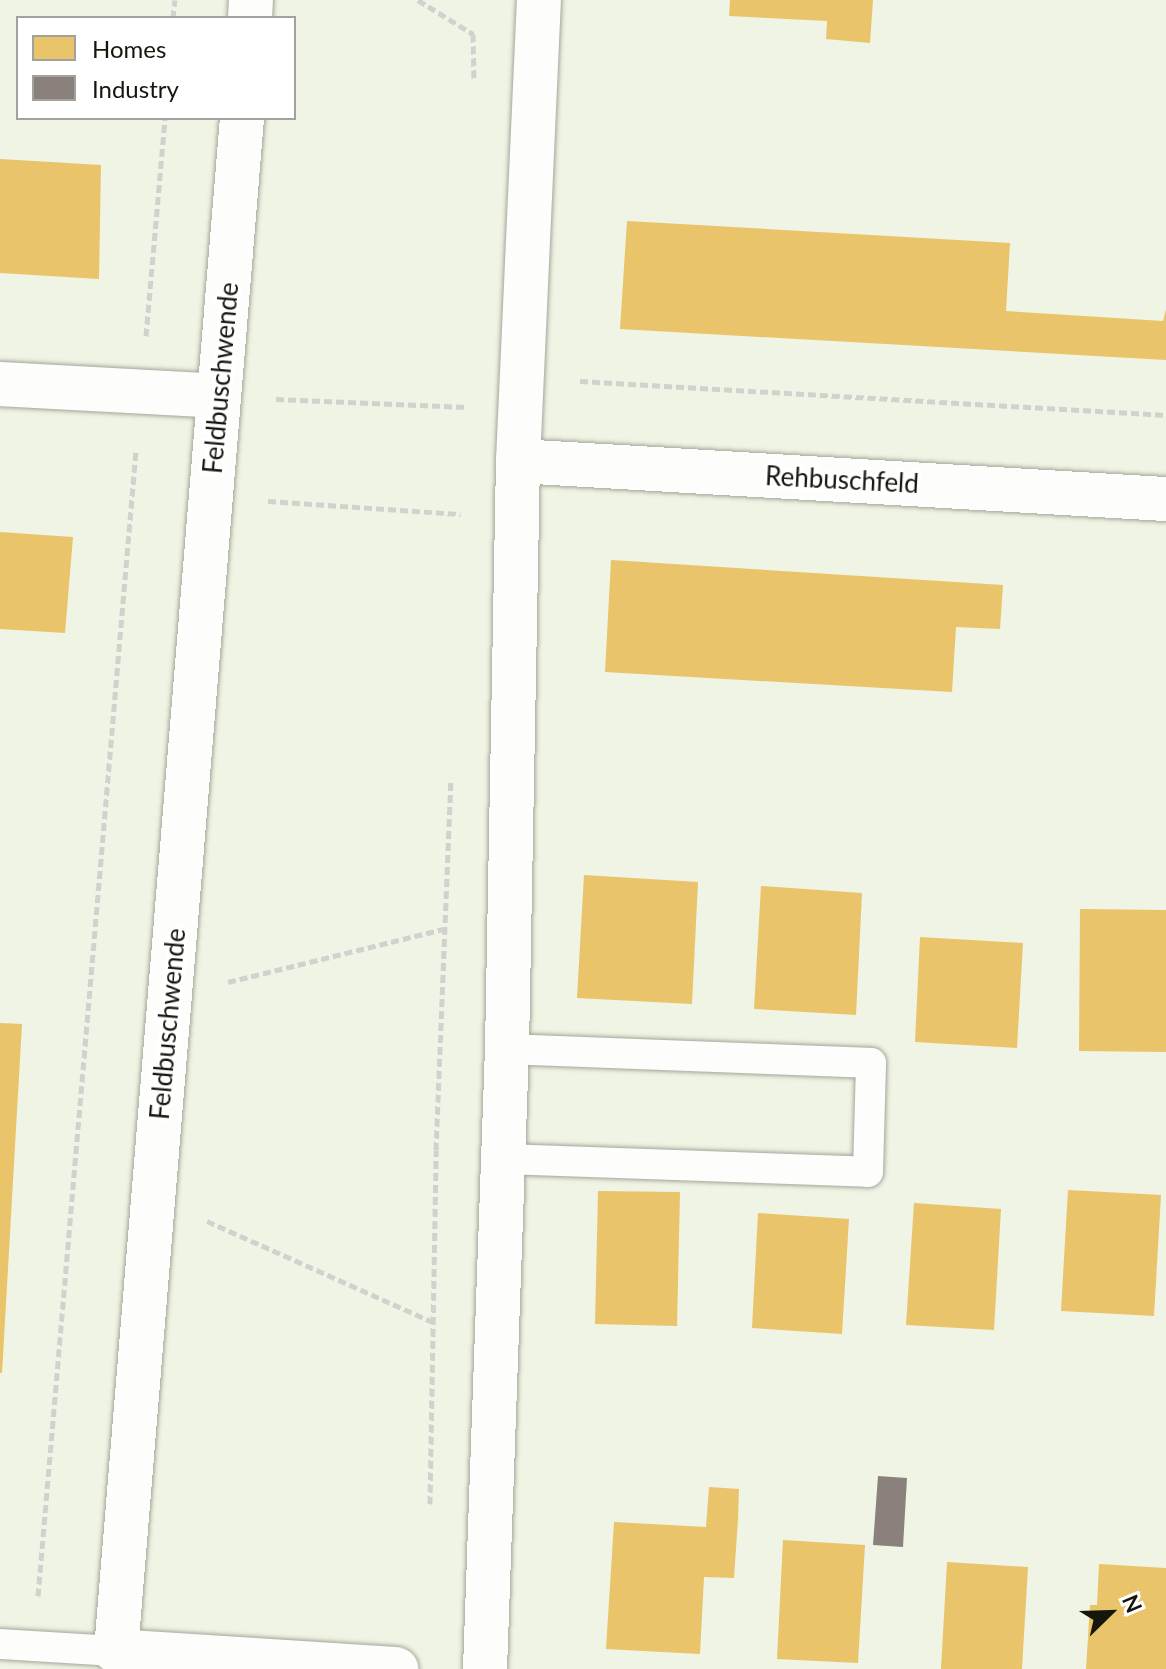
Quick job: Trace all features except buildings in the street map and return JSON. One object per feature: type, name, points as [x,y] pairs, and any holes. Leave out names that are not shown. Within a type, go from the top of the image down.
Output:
[{"type":"street","points":[[485,1669],[504,1159],[518,461],[539,0]]},
{"type":"street","name":"Feldbuschwende","points":[[116,1651],[242,120]]},
{"type":"street","points":[[0,384],[219,396]]},
{"type":"street","name":"Rehbuschfeld","points":[[518,461],[1166,499]]},
{"type":"street","points":[[116,1651],[396,1669]]},
{"type":"lane","points":[[504,1159],[868,1172],[871,1079],[871,1063],[507,1049]]},
{"type":"lane","points":[[0,1644],[116,1651]]},
{"type":"path","points":[[418,0],[473,34],[474,92]]},
{"type":"path","points":[[33,1645],[165,120]]},
{"type":"path","points":[[525,337],[578,381],[1166,415]]},
{"type":"path","points":[[465,423],[466,393]]},
{"type":"path","points":[[219,396],[466,407],[520,413]]},
{"type":"path","points":[[211,497],[462,514],[518,514]]},
{"type":"path","points":[[462,530],[463,499]]},
{"type":"path","points":[[431,1506],[428,1490],[451,769]]},
{"type":"path","points":[[172,982],[201,988],[444,929]]},
{"type":"path","points":[[154,1197],[433,1322]]}]
